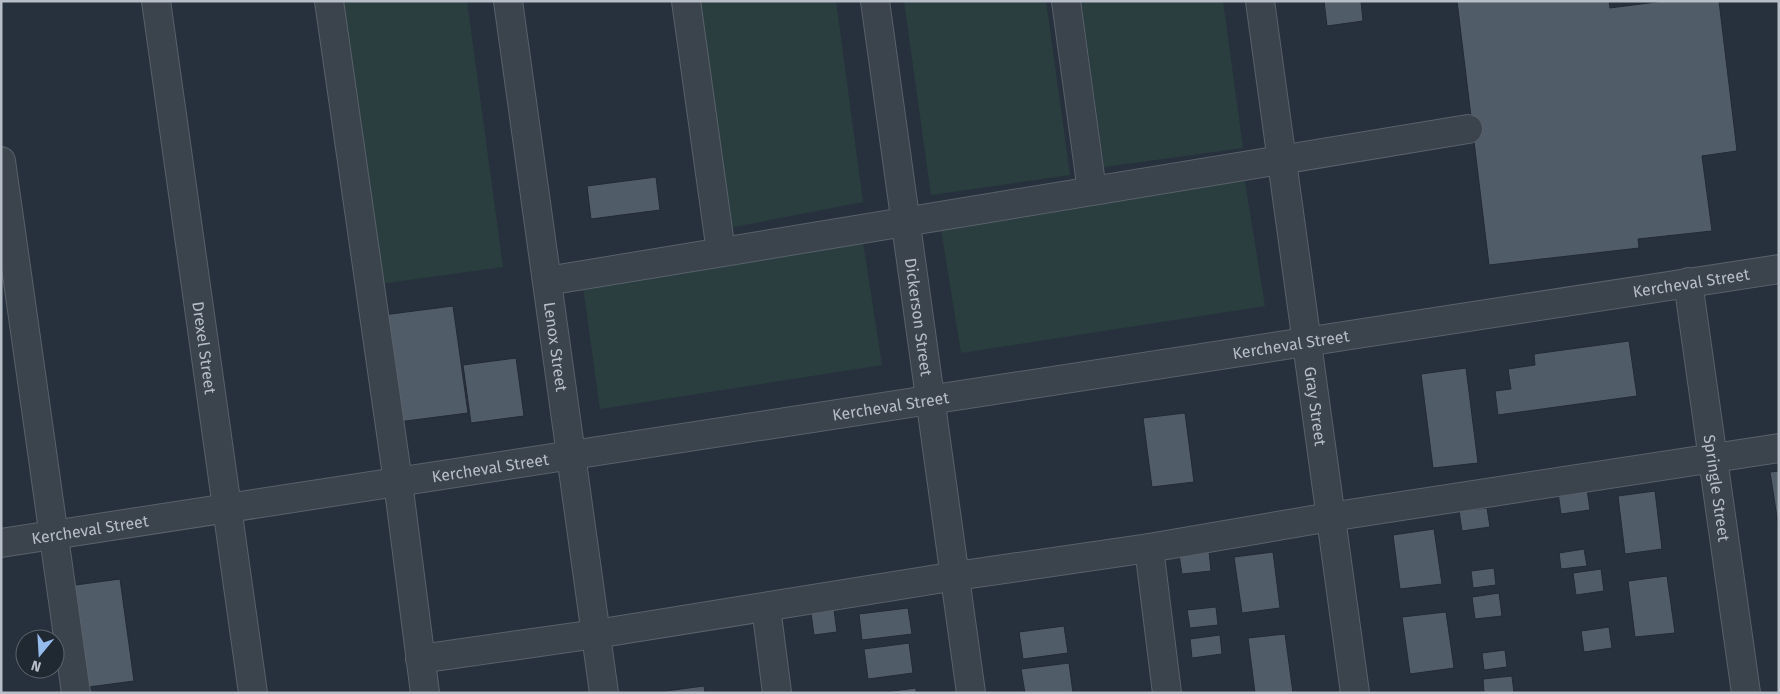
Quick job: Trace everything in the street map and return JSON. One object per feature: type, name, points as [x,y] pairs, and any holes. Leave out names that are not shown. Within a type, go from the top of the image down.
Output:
[{"type":"street","name":"Drexel Street","points":[[156,1],[253,693]]},
{"type":"street","points":[[329,1],[398,482],[425,693]]},
{"type":"street","name":"Lenox Street","points":[[508,1],[604,693]]},
{"type":"street","points":[[686,1],[721,252]]},
{"type":"street","name":"Dickerson Street","points":[[875,1],[971,693]]},
{"type":"street","points":[[1066,1],[1092,191]]},
{"type":"street","name":"Gray Street","points":[[1260,1],[1355,693]]},
{"type":"street","points":[[547,281],[1468,129]]},
{"type":"street","points":[[1,161],[76,693]]},
{"type":"street","name":"Kercheval Street","points":[[1,543],[1779,269]]},
{"type":"street","name":"Springle Street","points":[[1688,282],[1746,693]]},
{"type":"street","points":[[420,659],[596,634],[956,576],[1149,548],[1330,517],[1779,448]]},
{"type":"street","points":[[1149,548],[1167,693]]},
{"type":"street","points":[[766,607],[777,693]]},
{"type":"green space","points":[[334,1],[467,1],[503,267],[372,285]]},
{"type":"green space","points":[[696,1],[836,1],[863,202],[729,228]]},
{"type":"green space","points":[[904,1],[1046,1],[1070,175],[931,195]]},
{"type":"green space","points":[[1081,1],[1223,1],[1243,148],[1104,167]]},
{"type":"green space","points":[[1244,176],[1265,306],[961,353],[940,223]]},
{"type":"green space","points":[[863,242],[882,365],[600,409],[583,287]]},
{"type":"building","points":[[1324,1],[1361,1],[1363,21],[1327,26]]},
{"type":"building","points":[[1457,1],[1609,1],[1610,8],[1664,1],[1719,1],[1737,151],[1702,156],[1712,231],[1638,239],[1639,248],[1489,265]]},
{"type":"building","points":[[656,177],[660,210],[591,219],[587,186]]},
{"type":"building","points":[[453,306],[468,413],[398,422],[383,315]]},
{"type":"building","points":[[1629,341],[1637,396],[1498,415],[1495,391],[1511,389],[1508,369],[1535,365],[1534,354]]},
{"type":"building","points":[[516,358],[524,416],[471,423],[463,365]]},
{"type":"building","points":[[1466,368],[1478,463],[1433,468],[1421,374]]},
{"type":"building","points":[[1185,413],[1194,482],[1152,487],[1143,418]]},
{"type":"building","points":[[1779,471],[1779,530],[1770,472]]},
{"type":"building","points":[[1587,489],[1590,510],[1561,514],[1558,493]]},
{"type":"building","points":[[1655,491],[1662,549],[1625,554],[1618,496]]},
{"type":"building","points":[[1487,508],[1490,527],[1462,531],[1459,511]]},
{"type":"building","points":[[1434,529],[1442,584],[1400,589],[1393,535]]},
{"type":"building","points":[[1584,549],[1587,566],[1561,569],[1559,553]]},
{"type":"building","points":[[1209,551],[1211,571],[1182,574],[1179,555]]},
{"type":"building","points":[[1273,552],[1280,608],[1242,613],[1234,557]]},
{"type":"building","points":[[1494,568],[1496,585],[1473,588],[1471,571]]},
{"type":"building","points":[[1601,569],[1604,591],[1576,595],[1573,573]]},
{"type":"building","points":[[1667,576],[1675,633],[1635,637],[1628,581]]},
{"type":"building","points":[[120,579],[134,681],[81,688],[68,586]]},
{"type":"building","points":[[1499,593],[1502,616],[1475,619],[1472,597]]},
{"type":"building","points":[[1216,607],[1218,625],[1190,628],[1187,610]]},
{"type":"building","points":[[908,608],[912,634],[862,640],[859,614]]},
{"type":"building","points":[[834,610],[837,632],[814,635],[811,613]]},
{"type":"building","points":[[1446,612],[1454,668],[1410,674],[1402,617]]},
{"type":"building","points":[[1064,626],[1068,653],[1023,659],[1019,632]]},
{"type":"building","points":[[1609,627],[1612,648],[1584,652],[1581,631]]},
{"type":"building","points":[[1285,634],[1293,693],[1255,693],[1248,638]]},
{"type":"building","points":[[1220,635],[1222,654],[1192,658],[1190,639]]},
{"type":"building","points":[[909,643],[913,673],[868,679],[864,649]]},
{"type":"building","points":[[1505,650],[1507,667],[1484,670],[1482,653]]},
{"type":"building","points":[[1069,663],[1073,693],[1025,693],[1021,669]]},
{"type":"building","points":[[1512,676],[1514,693],[1484,693],[1483,679]]},
{"type":"building","points":[[704,686],[705,693],[658,692]]},
{"type":"building","points":[[916,688],[916,693],[878,693]]}]
